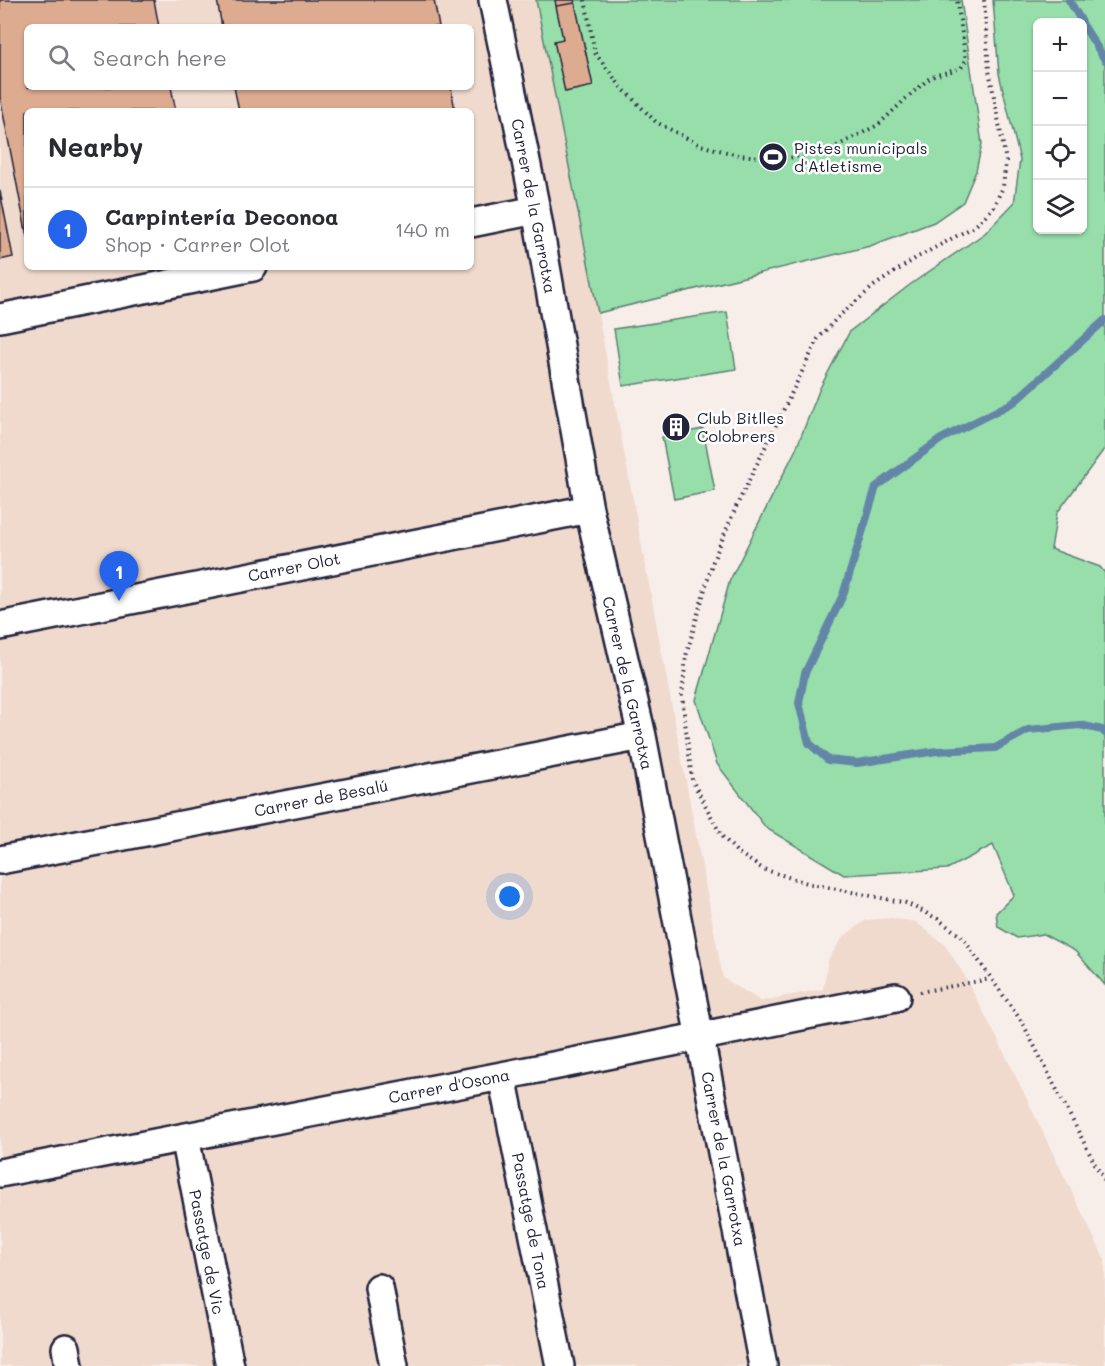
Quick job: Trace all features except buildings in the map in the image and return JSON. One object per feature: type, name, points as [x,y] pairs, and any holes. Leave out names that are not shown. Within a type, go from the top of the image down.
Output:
[{"type":"street","name":"Carrer de la Garrotxa","points":[[493,0],[536,210],[589,509],[642,736],[763,1366]]},
{"type":"street","points":[[474,222],[536,210]]},
{"type":"street","points":[[0,318],[238,270]]},
{"type":"street","name":"Carrer Olot","points":[[0,626],[589,509]]},
{"type":"street","name":"Carrer de Besalú","points":[[0,860],[642,736]]},
{"type":"street","name":"Carrer d'Osona","points":[[0,1173],[896,997]]},
{"type":"street","name":"Passatge de Tona","points":[[502,1076],[560,1366]]},
{"type":"street","name":"Passatge de Vic","points":[[185,1137],[230,1366]]},
{"type":"street","points":[[380,1288],[394,1366]]},
{"type":"path","points":[[585,0],[595,53],[621,87],[656,122],[700,145],[738,155],[782,159],[825,152],[857,136],[878,125],[931,77],[962,68],[966,60],[957,0]]},
{"type":"path","points":[[984,0],[989,70],[1006,161],[1003,187],[993,208],[975,226],[916,258],[874,286],[838,317],[818,339],[736,507],[713,561],[686,656],[682,696],[692,780],[722,835],[737,852],[763,869],[807,883],[906,903],[938,919],[962,937],[1022,1022],[1105,1181]]},
{"type":"path","points":[[896,997],[990,979]]},
{"type":"shaded area","points":[[0,0],[536,0],[598,313],[723,978],[761,1001],[823,989],[828,960],[843,937],[866,920],[891,918],[916,922],[945,945],[963,973],[999,1042],[1105,1260],[1105,1366],[0,1366]]},
{"type":"green space","name":"Pistes municipals d'Atletisme","points":[[536,0],[961,0],[982,144],[976,171],[963,202],[934,222],[870,246],[598,313]]},
{"type":"green space","points":[[993,0],[1105,0],[1105,448],[1057,513],[1051,549],[1100,567],[1105,573],[1105,985],[1075,951],[1043,934],[1017,938],[998,927],[996,913],[1014,895],[993,845],[947,869],[844,875],[766,828],[717,764],[696,700],[730,580],[796,449],[820,388],[850,331],[911,284],[985,233],[1014,203],[1020,160],[999,74]]},
{"type":"green space","points":[[727,312],[736,369],[623,386],[614,329]]},
{"type":"green space","points":[[703,429],[715,491],[674,499],[662,437]]},
{"type":"waterway","points":[[1069,0],[1080,18]]},
{"type":"waterway","points":[[1087,31],[1105,60]]},
{"type":"waterway","points":[[1105,320],[1014,402],[941,439],[876,487],[843,595],[805,673],[799,703],[809,743],[828,760],[857,763],[937,751],[995,748],[1028,730],[1080,725],[1102,730],[1105,733]]},
{"type":"place","name":"Pistes municipals d'Atletisme","points":[[773,157]]},
{"type":"place","name":"Club Bitlles Colobrers","points":[[676,427]]},
{"type":"place","name":"Carpintería Deconoa","points":[[119,601]]}]
